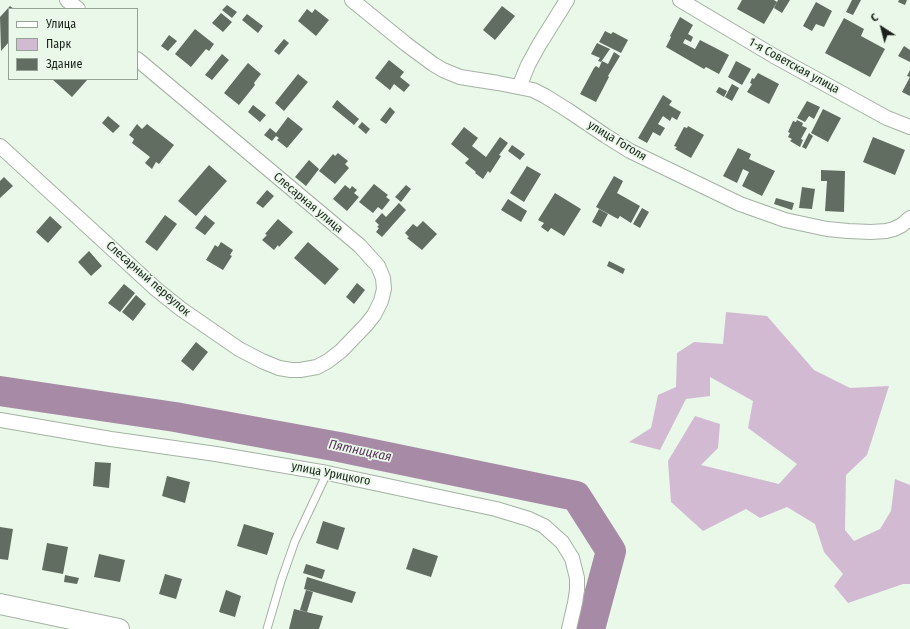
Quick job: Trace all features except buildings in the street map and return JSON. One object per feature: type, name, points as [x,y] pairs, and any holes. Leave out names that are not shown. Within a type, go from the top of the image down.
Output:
[{"type":"street","points":[[67,0],[77,8]]},
{"type":"street","name":"улица Гоголя","points":[[352,0],[406,44],[443,70],[460,77],[533,90],[545,96],[630,151],[740,204],[761,212],[805,224],[848,231],[886,231],[894,229],[906,221]]},
{"type":"street","points":[[519,87],[528,65],[539,45],[567,0]]},
{"type":"street","name":"1-я Советская улица","points":[[680,0],[774,56],[887,118],[910,127]]},
{"type":"street","name":"Слесарная улица","points":[[138,60],[360,246],[378,266],[383,278],[384,289],[381,301],[374,314],[341,351],[328,361],[317,366]]},
{"type":"street","name":"Слесарный переулок","points":[[0,146],[156,289],[211,331],[249,355],[280,368],[300,370],[317,366]]},
{"type":"street","name":"улица Урицкого","points":[[0,420],[327,473],[496,509],[529,519],[544,526],[562,542],[572,558],[577,578],[577,590],[569,629]]},
{"type":"street","points":[[0,604],[119,629]]},
{"type":"lane","points":[[267,629],[295,541],[327,473]]},
{"type":"green space","points":[[726,312],[767,316],[814,370],[850,388],[889,386],[867,455],[846,475],[845,530],[854,541],[880,529],[891,511],[895,479],[910,485],[910,584],[903,584],[848,603],[834,586],[843,574],[824,552],[815,524],[787,507],[760,518],[746,509],[703,531],[671,502],[668,461],[695,416],[720,424],[718,448],[701,465],[779,484],[797,464],[748,428],[753,401],[710,377],[710,396],[686,399],[660,450],[629,442],[651,428],[658,395],[676,387],[677,353],[694,342],[723,344]]},
{"type":"waterway","name":"Пятницкая","points":[[0,391],[175,417],[339,447],[576,496],[611,551],[590,629]]}]
